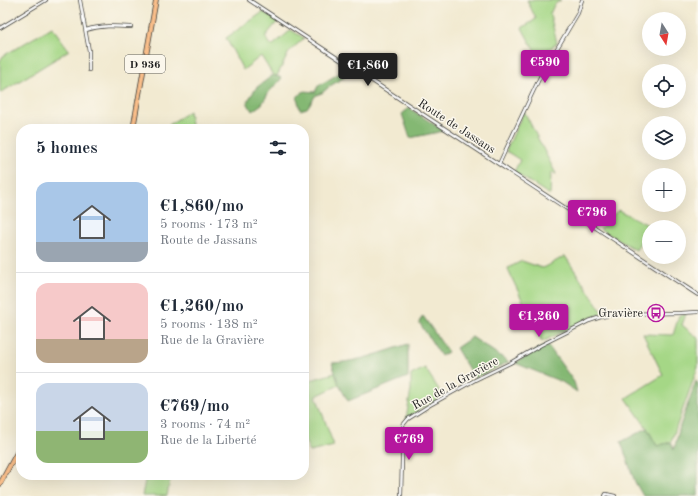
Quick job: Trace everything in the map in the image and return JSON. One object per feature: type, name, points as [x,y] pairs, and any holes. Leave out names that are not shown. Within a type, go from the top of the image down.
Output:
[{"type":"main road","name":"D 936","points":[[134,124],[156,0]]},
{"type":"main road","points":[[0,484],[16,454]]},
{"type":"street","points":[[0,28],[46,0]]},
{"type":"street","points":[[80,0],[89,51],[89,70]]},
{"type":"street","name":"Route de Jassans","points":[[249,0],[698,294]]},
{"type":"street","points":[[499,164],[540,76],[578,13],[582,0]]},
{"type":"street","points":[[86,30],[106,26],[131,27]]},
{"type":"street","name":"Rue de la Gravière","points":[[401,496],[403,426],[408,419],[430,405],[541,345],[589,321],[615,314],[698,312]]},
{"type":"street","points":[[605,496],[606,494],[615,496]]},
{"type":"green space","points":[[527,0],[561,0],[554,5],[550,14],[557,43],[538,57],[522,28],[536,19]]},
{"type":"green space","points":[[263,12],[278,21],[265,37],[272,46],[291,30],[304,38],[289,52],[277,76],[273,75],[261,56],[243,70],[226,38]]},
{"type":"green space","points":[[52,27],[69,50],[0,93],[0,61],[3,56]]},
{"type":"green space","points":[[348,68],[353,72],[330,86],[322,93],[316,95],[307,108],[300,110],[297,97],[304,91],[315,92],[318,86]]},
{"type":"green space","points":[[273,75],[282,78],[269,92],[262,104],[252,111],[247,102],[256,88]]},
{"type":"green space","points":[[409,108],[444,131],[410,138],[402,114]]},
{"type":"green space","points":[[189,111],[191,124],[170,124]]},
{"type":"green space","points":[[524,111],[556,174],[551,173],[550,195],[514,172],[520,160],[506,151]]},
{"type":"green space","points":[[618,210],[642,222],[642,239],[636,250],[600,229]]},
{"type":"green space","points":[[565,256],[603,313],[542,342],[508,268],[522,261],[542,268]]},
{"type":"green space","points":[[686,314],[682,325],[698,338],[698,367],[671,442],[657,446],[647,428],[626,398],[663,375],[643,334],[673,335],[679,315]]},
{"type":"green space","points":[[423,316],[448,352],[441,356],[419,322]]},
{"type":"green space","points":[[472,337],[509,362],[474,378],[456,348]]},
{"type":"green space","points":[[408,344],[408,377],[348,401],[339,385],[332,363],[361,359]]},
{"type":"green space","points":[[547,344],[574,382],[577,392],[562,382],[515,363]]},
{"type":"green space","points":[[425,368],[443,396],[406,419],[411,390],[411,375]]},
{"type":"green space","points":[[335,373],[339,385],[316,396],[334,446],[310,452],[309,450],[309,381]]},
{"type":"green space","points":[[696,381],[698,384],[698,496],[643,496],[635,482],[621,442],[647,428],[657,446],[671,442],[674,450],[680,426]]},
{"type":"green space","points":[[145,480],[170,480],[167,496],[142,496]]},
{"type":"place","name":"Gravière","points":[[656,313]]}]
